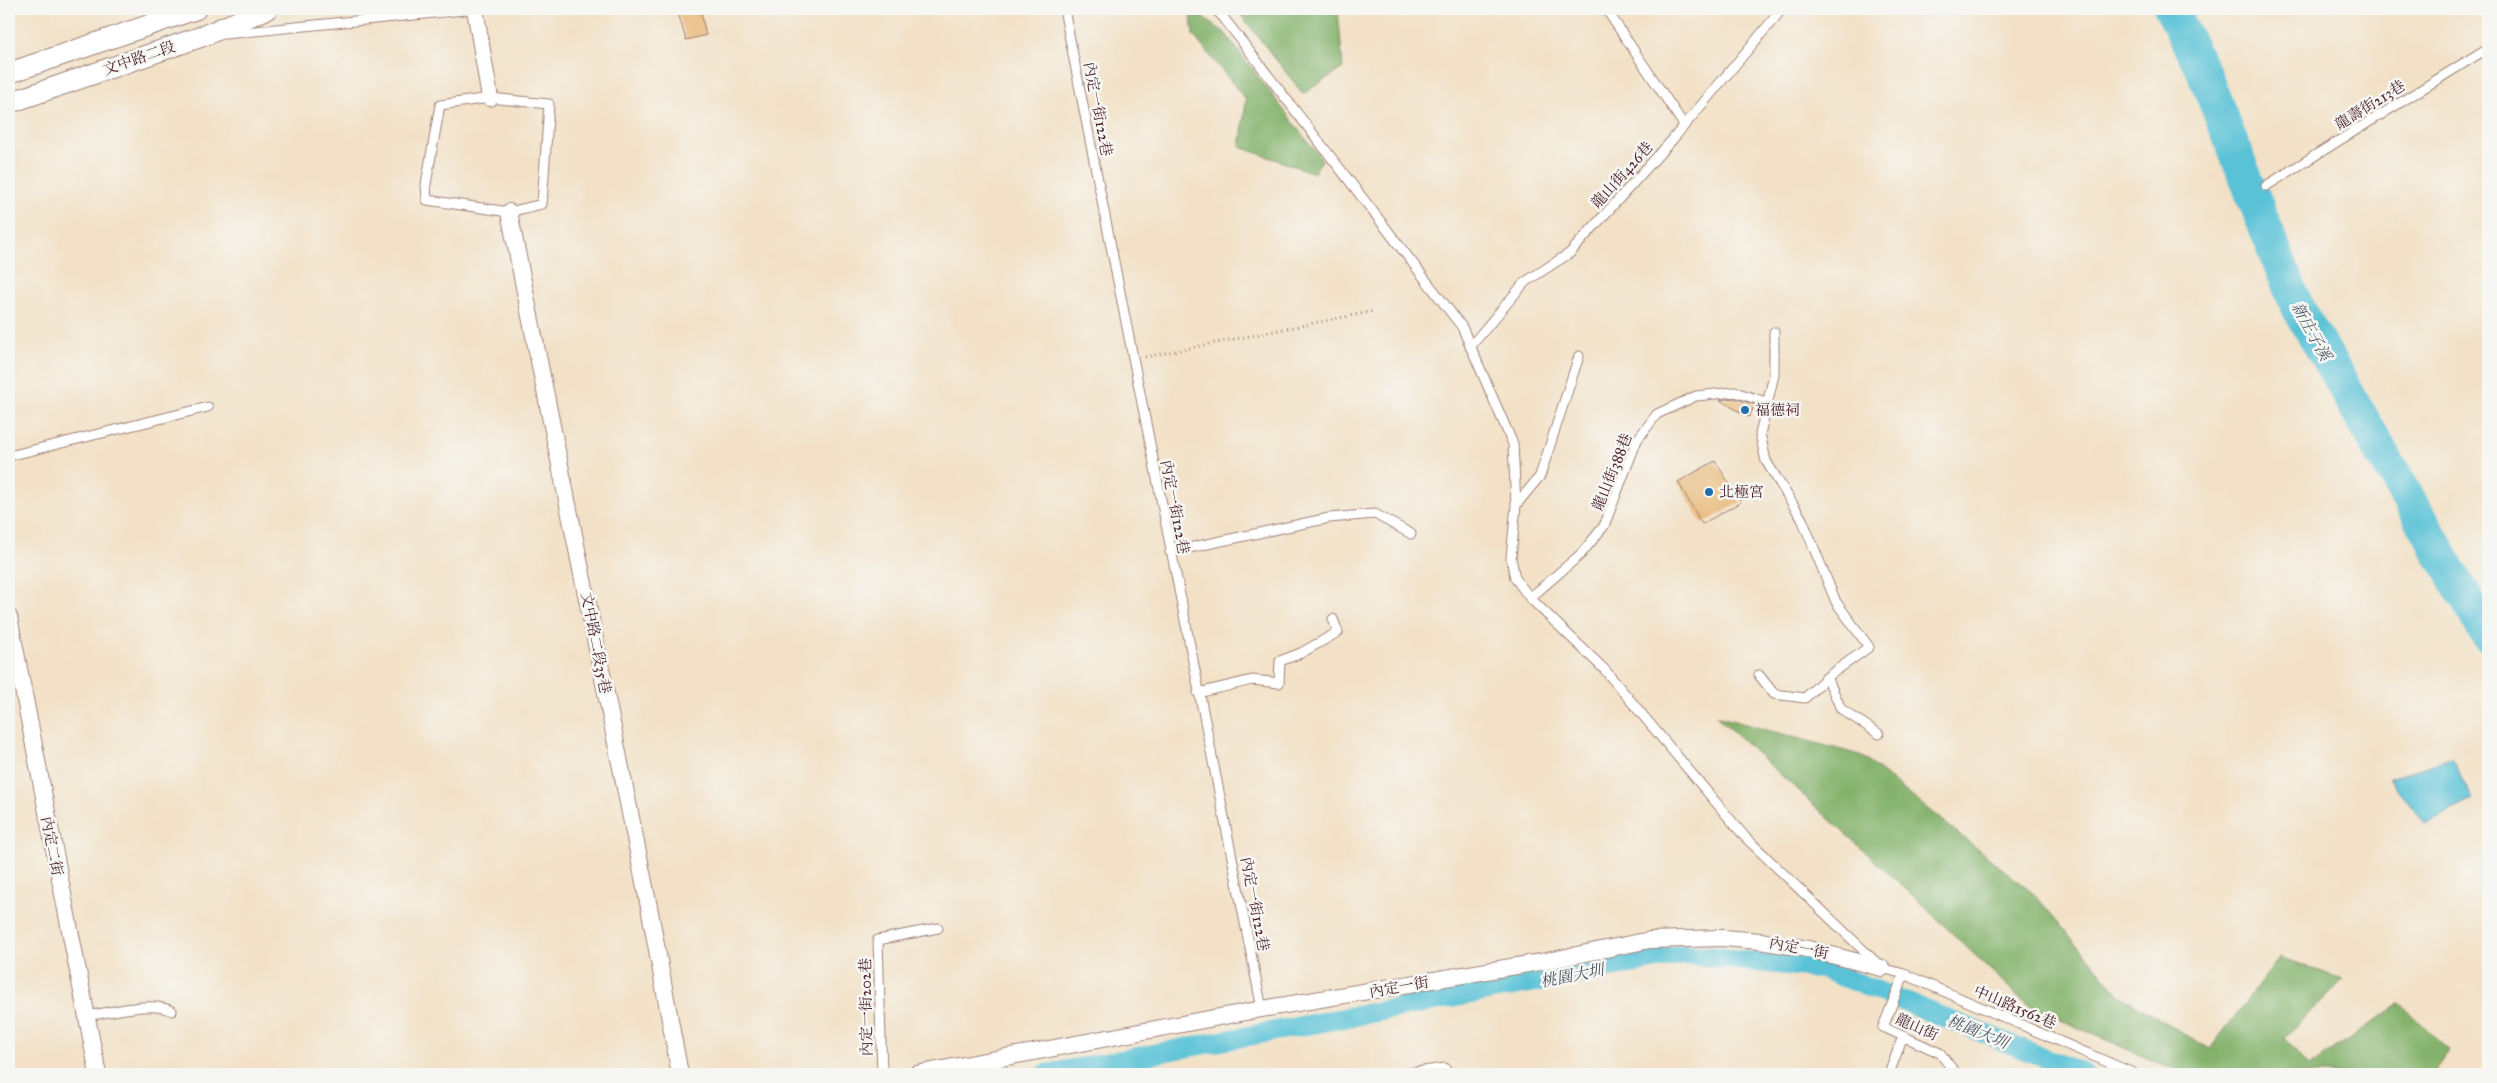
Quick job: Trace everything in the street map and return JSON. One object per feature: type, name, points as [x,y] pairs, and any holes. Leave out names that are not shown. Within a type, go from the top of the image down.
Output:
[{"type":"street","name":"文中路二段","points":[[9,73],[196,9]]},
{"type":"street","name":"文中路二段","points":[[9,102],[203,36],[267,9]]},
{"type":"street","points":[[474,9],[490,98]]},
{"type":"street","name":"文中路二段35巷","points":[[509,212],[648,902],[680,1074]]},
{"type":"street","name":"內定二街","points":[[9,617],[98,1074]]},
{"type":"street","name":"內定一街","points":[[916,1074],[1262,1009],[1407,986],[1650,940],[1723,938],[1760,941],[1808,948],[1882,968]]},
{"type":"lane","points":[[203,36],[474,9]]},
{"type":"lane","name":"內定一街122巷","points":[[1064,9],[1262,1009]]},
{"type":"lane","points":[[1215,9],[1462,327],[1513,444],[1516,505],[1512,558],[1515,578],[1530,598],[1604,669],[1746,837],[1882,968]]},
{"type":"lane","points":[[1606,9],[1684,126]]},
{"type":"lane","name":"龍山街426巷","points":[[1470,347],[1525,282],[1570,253],[1684,126],[1782,9]]},
{"type":"lane","name":"龍壽街213巷","points":[[2266,186],[2488,48]]},
{"type":"lane","points":[[490,98],[549,104],[542,204],[509,212],[427,200],[426,184],[440,105],[490,98]]},
{"type":"lane","points":[[1758,675],[1774,694],[1805,698],[1827,677],[1869,647],[1836,602],[1802,519],[1766,461],[1760,434],[1766,402],[1774,375],[1774,332]]},
{"type":"lane","points":[[1516,505],[1540,476],[1579,356]]},
{"type":"lane","name":"龍山街388巷","points":[[1530,598],[1582,554],[1604,526],[1637,440],[1657,414],[1696,396],[1735,392],[1766,402]]},
{"type":"lane","points":[[9,456],[208,407]]},
{"type":"lane","points":[[1170,552],[1329,518],[1375,514],[1410,534]]},
{"type":"lane","points":[[1198,693],[1252,680],[1279,683],[1280,661],[1301,653],[1338,632],[1333,619]]},
{"type":"lane","points":[[1827,677],[1841,709],[1879,734]]},
{"type":"lane","name":"內定一街202巷","points":[[882,1074],[878,940],[938,928]]},
{"type":"lane","name":"中山路1562巷","points":[[1882,968],[1904,975],[2135,1074]]},
{"type":"lane","name":"龍山街","points":[[1904,975],[1882,1027],[1940,1053],[1956,1074]]},
{"type":"lane","points":[[86,1016],[151,1006],[164,1007],[172,1011]]},
{"type":"lane","points":[[1889,1074],[1903,1036]]},
{"type":"lane","points":[[1402,1074],[1445,1068]]},
{"type":"path","points":[[1133,360],[1374,310]]},
{"type":"green space","points":[[1190,9],[1224,32],[1322,160],[1314,173],[1240,147],[1246,100],[1193,35]]},
{"type":"green space","points":[[1236,9],[1338,9],[1343,68],[1303,94]]},
{"type":"green space","points":[[1716,716],[1860,755],[2034,894],[2121,996],[2210,1049],[2280,957],[2343,980],[2284,1038],[2309,1066],[2400,1004],[2450,1051],[2433,1074],[2183,1074],[2027,1005],[1906,889]]},
{"type":"water","points":[[2451,758],[2474,799],[2425,824],[2389,778]]},
{"type":"building","points":[[677,9],[700,9],[706,35],[686,40]]},
{"type":"building","name":"福德祠","points":[[1734,398],[1755,405],[1749,417],[1720,400]]},
{"type":"building","name":"北極宮","points":[[1715,461],[1741,502],[1702,524],[1678,482]]},
{"type":"waterway","name":"新庄子溪","points":[[2171,9],[2203,71],[2296,304],[2488,636]]},
{"type":"waterway","name":"桃園大圳","points":[[1046,1074],[1684,954],[1823,969],[2085,1074]]},
{"type":"place","name":"福德祠","points":[[1745,410]]},
{"type":"place","name":"北極宮","points":[[1709,492]]}]
